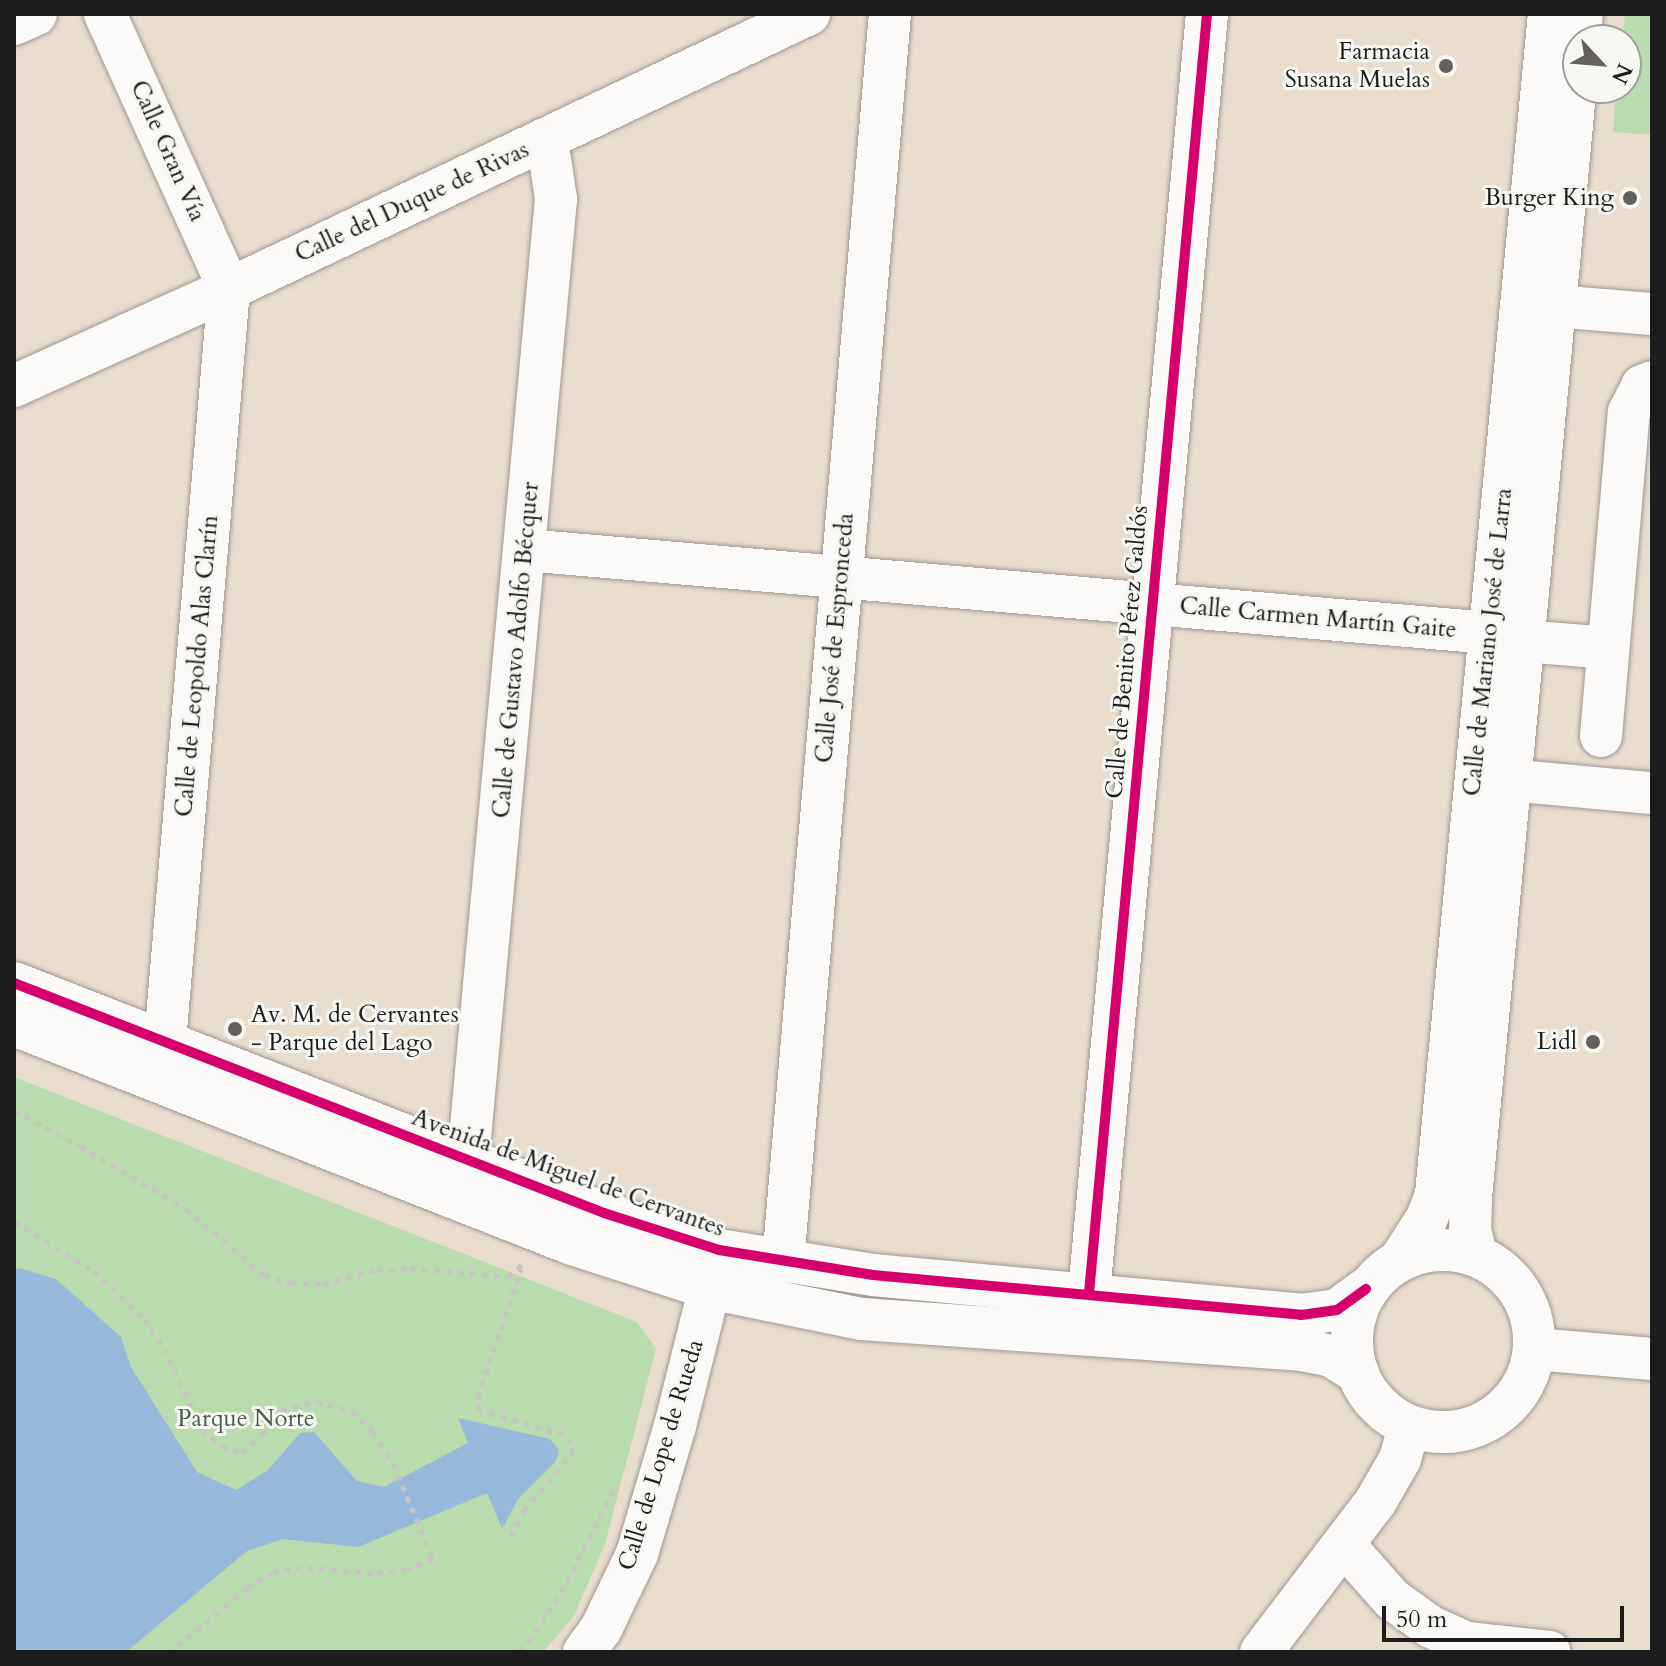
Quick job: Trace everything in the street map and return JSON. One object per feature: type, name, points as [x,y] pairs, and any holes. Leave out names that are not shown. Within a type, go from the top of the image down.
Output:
[{"type":"street","points":[[14,24],[36,14]]},
{"type":"street","name":"Calle Gran Vía","points":[[105,14],[229,289]]},
{"type":"street","name":"Calle del Duque de Rivas","points":[[14,386],[229,289],[809,14]]},
{"type":"street","name":"Calle José de Espronceda","points":[[783,1262],[890,14]]},
{"type":"street","name":"Calle de Benito Pérez Galdós","points":[[1089,1293],[1207,14]]},
{"type":"street","name":"Calle de Mariano José de Larra","points":[[1476,1254],[1470,1230],[1471,1197],[1508,780],[1506,637],[1549,14]]},
{"type":"street","name":"Calle de Mariano José de Larra","points":[[1400,1260],[1416,1238],[1436,1194],[1506,637],[1554,306],[1574,104]]},
{"type":"street","name":"Calle de Gustavo Adolfo Bécquer","points":[[468,1160],[556,199],[550,159],[543,140]]},
{"type":"street","name":"Calle de Leopoldo Alas Clarín","points":[[165,1042],[229,289]]},
{"type":"street","points":[[1554,306],[1652,314]]},
{"type":"street","points":[[1601,736],[1629,412],[1642,386],[1652,382]]},
{"type":"street","name":"Calle Carmen Martín Gaite","points":[[525,550],[1151,603],[1608,648]]},
{"type":"street","points":[[1508,780],[1652,793]]},
{"type":"street","name":"Avenida de Miguel de Cervantes","points":[[14,983],[662,1234],[714,1269],[783,1262],[873,1275],[1301,1315],[1337,1310],[1366,1289]]},
{"type":"street","name":"Avenida de Miguel de Cervantes","points":[[14,1025],[572,1244],[714,1269],[862,1319],[1301,1350],[1331,1356],[1358,1373]]},
{"type":"street","points":[[1449,1248],[1476,1254],[1510,1277],[1532,1315],[1535,1349],[1520,1393],[1494,1418],[1453,1433],[1409,1428],[1373,1402],[1351,1358],[1355,1311],[1366,1289],[1389,1265],[1422,1251],[1449,1248]]},
{"type":"street","name":"Calle de Lope de Rueda","points":[[584,1652],[601,1629],[637,1554],[675,1426],[714,1269]]},
{"type":"street","points":[[1535,1349],[1652,1359]]},
{"type":"street","points":[[1261,1652],[1345,1546],[1400,1459],[1409,1428]]},
{"type":"street","points":[[1345,1546],[1392,1599],[1431,1627],[1467,1643],[1550,1652]]},
{"type":"path","points":[[14,1111],[186,1209],[264,1275],[291,1283],[323,1284],[377,1270],[410,1268],[508,1277],[523,1264],[488,1362],[478,1397],[479,1411],[564,1434],[572,1443],[572,1454],[524,1510],[511,1536]]},
{"type":"path","points":[[14,1222],[94,1271],[144,1319],[164,1348],[202,1430],[222,1447],[242,1452],[262,1435],[281,1410],[316,1402],[352,1411],[373,1432],[393,1463],[433,1559],[407,1569],[373,1573],[302,1567],[273,1572],[247,1588],[171,1652]]},
{"type":"path","points":[[519,1652],[529,1642],[561,1592],[617,1483]]},
{"type":"green space","points":[[1625,14],[1652,14],[1652,135],[1613,132],[1616,104],[1642,104],[1642,24],[1624,24]]},
{"type":"green space","name":"Parque Norte","points":[[14,1077],[637,1322],[656,1349],[605,1544],[574,1616],[543,1652],[14,1652]]},
{"type":"water","points":[[19,1268],[56,1279],[121,1337],[131,1367],[197,1472],[236,1490],[268,1470],[300,1433],[314,1432],[357,1481],[384,1487],[468,1443],[458,1418],[550,1439],[559,1450],[556,1461],[518,1499],[502,1529],[487,1493],[358,1547],[283,1539],[247,1551],[126,1652],[14,1652],[14,1270]]},
{"type":"cycle path","points":[[1089,1293],[1207,14]]},
{"type":"cycle path","points":[[14,983],[604,1213],[719,1250],[873,1275],[1301,1315],[1337,1310],[1366,1289]]},
{"type":"place","name":"Farmacia Susana Muelas","points":[[1446,66]]},
{"type":"place","name":"Burger King","points":[[1630,198]]},
{"type":"place","name":"Av. M. de Cervantes - Parque del Lago","points":[[235,1029]]},
{"type":"place","name":"Lidl","points":[[1593,1042]]}]
